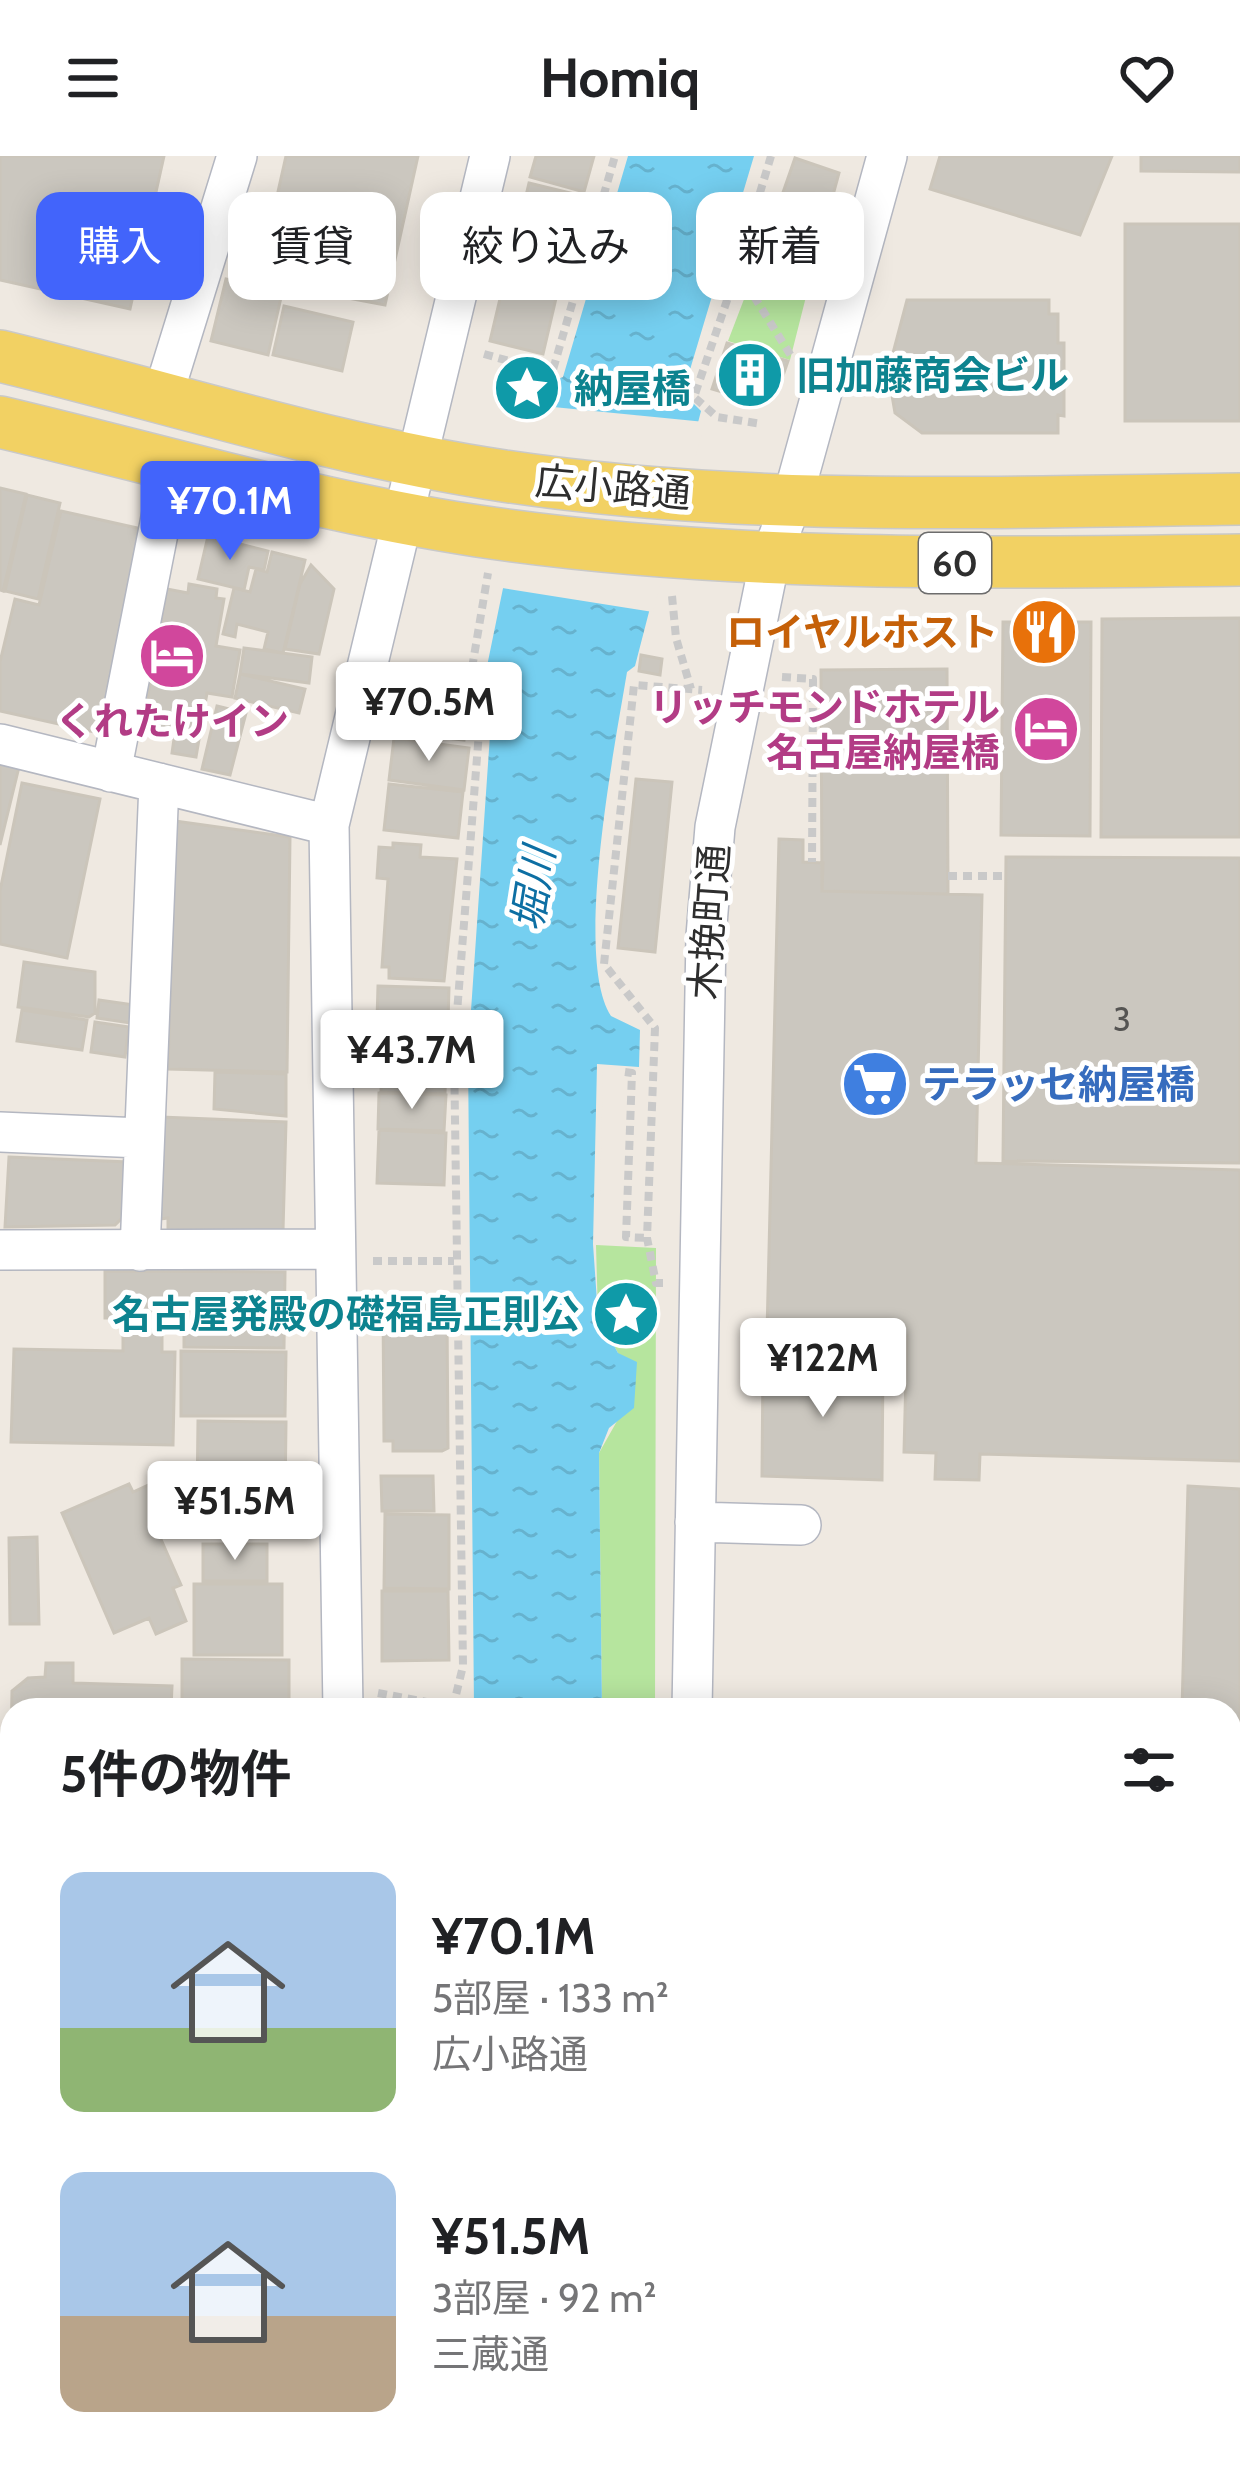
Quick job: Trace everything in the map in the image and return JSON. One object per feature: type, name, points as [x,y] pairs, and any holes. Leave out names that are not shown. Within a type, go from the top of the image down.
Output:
[{"type":"main road","name":"広小路通","points":[[0,356],[419,461],[515,478],[791,504],[1240,499]]},
{"type":"main road","name":"広小路通","points":[[0,422],[406,519],[497,550],[672,573],[770,560],[1240,560]]},
{"type":"street","points":[[163,395],[237,156]]},
{"type":"street","points":[[357,1698],[349,1255],[329,825],[490,156]]},
{"type":"street","name":"木挽町通","points":[[692,1698],[706,936],[715,827],[770,560],[791,504],[886,156]]},
{"type":"street","points":[[111,772],[172,462]]},
{"type":"street","points":[[0,744],[329,825]]},
{"type":"street","points":[[140,1251],[159,783]]},
{"type":"street","points":[[0,1132],[141,1138]]},
{"type":"street","points":[[0,1250],[349,1255]]},
{"type":"street","points":[[695,1522],[801,1525]]},
{"type":"path","points":[[484,355],[552,373],[615,156]]},
{"type":"path","points":[[761,192],[772,156]]},
{"type":"path","points":[[727,300],[694,397],[717,416],[762,424]]},
{"type":"path","points":[[756,300],[796,365]]},
{"type":"path","points":[[511,396],[520,365]]},
{"type":"path","points":[[455,1698],[463,1666],[454,1052],[483,681],[471,674],[497,550]]},
{"type":"path","points":[[663,1282],[656,1283],[647,1238],[655,1028],[604,964],[634,685],[696,690],[676,638],[672,573]]},
{"type":"path","points":[[779,676],[813,679],[812,862]]},
{"type":"path","points":[[948,876],[1006,876]]},
{"type":"path","points":[[625,1072],[632,1072],[626,1237],[647,1238]]},
{"type":"path","points":[[349,1255],[454,1261]]},
{"type":"green space","points":[[744,300],[805,300],[790,360],[728,341]]},
{"type":"green space","points":[[596,1245],[656,1248],[655,1698],[602,1698],[599,1453],[621,1414],[618,1353],[598,1316]]},
{"type":"water","name":"堀川","points":[[628,156],[754,156],[743,192],[696,192],[696,300],[711,300],[683,393],[701,411],[635,666],[627,672],[600,850],[596,948],[600,987],[611,1016],[640,1030],[639,1067],[597,1064],[593,1244],[598,1316],[618,1353],[637,1362],[634,1408],[609,1428],[599,1453],[602,1698],[474,1698],[468,1054],[494,677],[486,671],[545,384],[563,377],[586,300],[672,300],[672,192],[617,192]]},
{"type":"pier","name":"納屋橋","points":[[533,405],[705,422],[653,612],[496,587]]},
{"type":"pier","points":[[600,1066],[624,1067],[625,1072],[603,1070],[599,1238],[594,1237]]},
{"type":"building","points":[[0,156],[164,156],[156,192],[36,192],[36,288],[0,280]]},
{"type":"building","points":[[286,156],[418,156],[396,255],[396,192],[278,192]]},
{"type":"building","points":[[536,156],[594,156],[584,192],[530,177]]},
{"type":"building","points":[[940,156],[1112,156],[1080,235],[930,189]]},
{"type":"building","points":[[1141,156],[1240,156],[1240,172],[1141,171]]},
{"type":"building","points":[[795,158],[839,173],[834,192],[783,192]]},
{"type":"building","points":[[529,183],[566,192],[527,192]]},
{"type":"building","points":[[1125,224],[1240,224],[1240,421],[1125,421]]},
{"type":"building","points":[[226,279],[228,300],[280,300],[268,355],[211,341]]},
{"type":"building","points":[[90,300],[132,300],[130,309]]},
{"type":"building","points":[[500,300],[556,300],[543,354],[490,341]]},
{"type":"building","points":[[907,300],[1049,300],[1049,314],[1058,314],[1058,343],[1064,343],[1064,416],[1058,415],[1058,433],[922,433],[895,413],[888,372]]},
{"type":"building","points":[[284,306],[353,322],[342,371],[273,355]]},
{"type":"building","name":"旧加藤商会ビル","points":[[727,343],[788,361],[777,393],[759,403],[712,389]]},
{"type":"building","points":[[0,488],[26,494],[3,591],[0,590]]},
{"type":"building","points":[[27,495],[60,503],[38,599],[5,591]]},
{"type":"building","points":[[61,511],[146,530],[99,733],[0,711],[0,662],[15,599],[39,605]]},
{"type":"building","points":[[208,536],[268,551],[264,570],[249,567],[244,590],[198,579]]},
{"type":"building","points":[[272,552],[305,560],[283,653],[264,649],[268,632],[237,624],[235,637],[223,634],[234,588],[250,592],[256,569],[267,572]]},
{"type":"building","points":[[311,565],[334,589],[319,654],[285,649],[300,584]]},
{"type":"building","points":[[189,584],[217,589],[216,598],[224,599],[216,646],[240,650],[232,697],[207,693],[196,757],[172,753],[174,739],[141,733],[167,589],[188,593]]},
{"type":"building","points":[[1240,618],[1240,837],[1101,837],[1102,619]]},
{"type":"building","name":"リッチモンドホテル 名古屋納屋橋","points":[[1003,622],[1091,622],[1090,836],[1001,835]]},
{"type":"building","points":[[244,648],[312,657],[309,683],[240,674]]},
{"type":"building","points":[[641,655],[662,659],[660,675],[639,671]]},
{"type":"building","points":[[947,669],[948,894],[822,891],[821,670]]},
{"type":"building","points":[[240,674],[305,689],[299,713],[235,698]]},
{"type":"building","points":[[410,681],[469,695],[464,740],[399,733]]},
{"type":"building","points":[[217,706],[246,713],[230,775],[202,769]]},
{"type":"building","points":[[394,738],[469,748],[464,790],[389,780]]},
{"type":"building","points":[[0,763],[19,767],[0,845]]},
{"type":"building","points":[[636,779],[672,782],[655,952],[618,948]]},
{"type":"building","points":[[22,783],[100,799],[67,958],[0,944],[0,891]]},
{"type":"building","points":[[389,784],[463,792],[458,838],[384,830]]},
{"type":"building","points":[[175,821],[290,837],[287,1072],[168,1069]]},
{"type":"building","name":"テラッセ納屋橋","points":[[779,839],[803,840],[803,862],[823,863],[822,891],[982,895],[976,1163],[1240,1170],[1240,1461],[980,1454],[979,1480],[935,1479],[936,1453],[904,1452],[907,1336],[767,1333]]},
{"type":"building","points":[[393,843],[421,845],[420,857],[457,859],[444,981],[389,978],[389,967],[382,967],[388,879],[377,878],[379,847],[393,848]]},
{"type":"building","points":[[1006,857],[1240,858],[1240,1163],[1003,1161]]},
{"type":"building","points":[[24,962],[95,972],[95,1013],[89,1017],[18,1007]]},
{"type":"building","points":[[378,986],[449,988],[447,1057],[376,1055]]},
{"type":"building","points":[[99,1000],[134,1005],[131,1023],[97,1018]]},
{"type":"building","points":[[22,1010],[87,1020],[82,1050],[17,1041]]},
{"type":"building","points":[[95,1022],[129,1027],[125,1057],[91,1052]]},
{"type":"building","points":[[382,1058],[446,1061],[445,1094],[381,1092]]},
{"type":"building","points":[[215,1072],[286,1074],[286,1116],[214,1109]]},
{"type":"building","points":[[379,1093],[446,1095],[444,1131],[378,1129]]},
{"type":"building","points":[[160,1117],[286,1122],[283,1231],[168,1231],[168,1218],[160,1219]]},
{"type":"building","points":[[379,1130],[446,1133],[444,1185],[377,1183]]},
{"type":"building","points":[[9,1157],[128,1162],[125,1215],[115,1225],[5,1227]]},
{"type":"building","points":[[105,1271],[285,1272],[284,1348],[184,1347],[184,1318],[105,1318]]},
{"type":"building","points":[[392,1297],[441,1299],[441,1315],[447,1315],[448,1448],[442,1451],[393,1451],[393,1441],[384,1441],[383,1305],[392,1305]]},
{"type":"building","points":[[123,1329],[162,1330],[162,1352],[175,1352],[173,1445],[11,1442],[14,1349],[123,1351]]},
{"type":"building","points":[[181,1351],[286,1352],[285,1416],[181,1416]]},
{"type":"building","points":[[763,1360],[883,1363],[882,1480],[762,1476]]},
{"type":"building","points":[[198,1421],[286,1422],[285,1500],[197,1500]]},
{"type":"building","points":[[381,1476],[433,1476],[434,1511],[382,1511]]},
{"type":"building","points":[[155,1482],[172,1521],[156,1528],[181,1585],[173,1588],[186,1621],[156,1634],[149,1618],[114,1633],[62,1513],[129,1484],[133,1492]]},
{"type":"building","points":[[1188,1486],[1240,1489],[1240,1698],[1182,1698]]},
{"type":"building","points":[[385,1514],[449,1515],[449,1589],[384,1588]]},
{"type":"building","points":[[37,1537],[39,1624],[10,1624],[9,1538]]},
{"type":"building","points":[[203,1544],[267,1544],[267,1581],[203,1581]]},
{"type":"building","points":[[194,1584],[282,1584],[282,1655],[194,1655]]},
{"type":"building","points":[[382,1591],[448,1591],[449,1660],[382,1661]]},
{"type":"building","points":[[182,1659],[289,1660],[289,1698],[182,1698]]},
{"type":"building","points":[[46,1663],[73,1663],[73,1683],[172,1686],[172,1698],[12,1698],[12,1691],[28,1678],[45,1677]]},
{"type":"place","name":"旧加藤商会ビル","points":[[750,375]]},
{"type":"place","name":"納屋橋","points":[[527,388]]},
{"type":"place","name":"ロイヤルホスト","points":[[1044,632]]},
{"type":"place","name":"くれたけイン","points":[[172,656]]},
{"type":"place","name":"リッチモンドホテル 名古屋納屋橋","points":[[1046,729]]},
{"type":"place","name":"テラッセ納屋橋","points":[[875,1084]]},
{"type":"place","name":"名古屋発殿の礎福島正則公","points":[[626,1314]]}]
